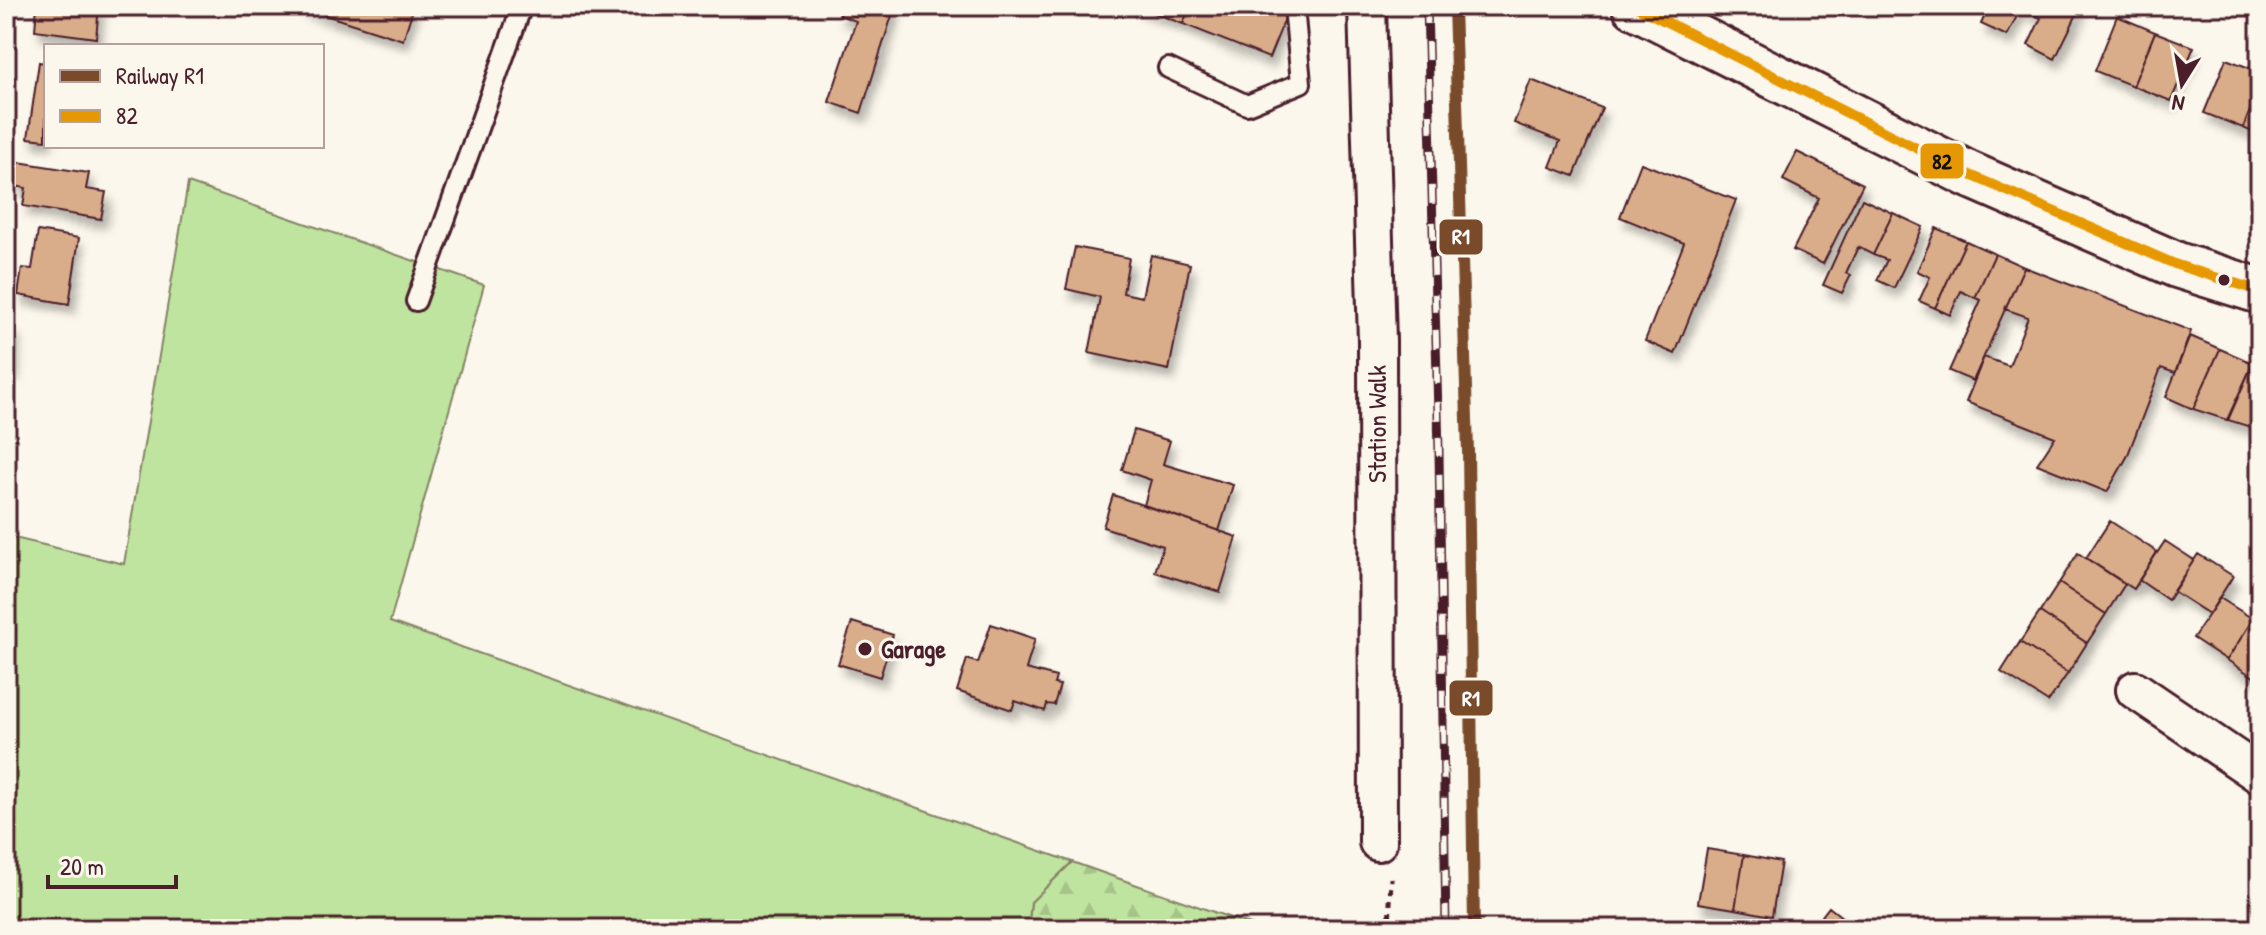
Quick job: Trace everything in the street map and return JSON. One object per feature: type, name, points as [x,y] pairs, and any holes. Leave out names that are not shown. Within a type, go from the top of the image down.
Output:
[{"type":"main road","points":[[1635,6],[1968,174],[2177,265],[2260,291]]},
{"type":"street","name":"Station Walk","points":[[1367,6],[1377,341],[1378,842]]},
{"type":"street","points":[[2135,690],[2260,775]]},
{"type":"lane","points":[[416,301],[522,6]]},
{"type":"lane","points":[[1168,68],[1247,105],[1301,83],[1294,6]]},
{"type":"green space","points":[[188,183],[484,285],[390,622],[1072,862],[1031,902],[1028,929],[6,929],[6,536],[124,564]]},
{"type":"green space","points":[[1072,862],[1262,929],[1028,929],[1031,902]]},
{"type":"building","points":[[37,6],[99,6],[96,38],[35,30]]},
{"type":"building","points":[[297,6],[414,6],[403,40]]},
{"type":"building","points":[[842,6],[895,6],[861,113],[829,102],[856,21],[839,15]]},
{"type":"building","points":[[1136,6],[1190,6],[1183,24]]},
{"type":"building","points":[[1190,6],[1290,6],[1269,58],[1183,24]]},
{"type":"building","points":[[1989,6],[2032,6],[2029,12],[2021,8],[2007,36],[1981,24]]},
{"type":"building","points":[[2032,6],[2081,6],[2055,59],[2028,45],[2041,18],[2029,12]]},
{"type":"building","points":[[2117,16],[2155,32],[2133,86],[2095,71]]},
{"type":"building","points":[[2155,32],[2194,47],[2171,101],[2133,86]]},
{"type":"building","points":[[2226,59],[2260,72],[2260,86],[2243,128],[2204,113]]},
{"type":"building","points":[[39,62],[44,63],[44,140],[28,138]]},
{"type":"building","points":[[1531,80],[1602,108],[1574,176],[1550,167],[1560,141],[1514,123]]},
{"type":"building","points":[[2260,86],[2260,135],[2243,128]]},
{"type":"building","points":[[1797,152],[1863,184],[1823,264],[1793,250],[1819,198],[1783,180]]},
{"type":"building","points":[[18,162],[89,173],[86,189],[106,192],[101,219],[23,206],[26,188],[14,186]]},
{"type":"building","points":[[1641,163],[1736,200],[1675,354],[1645,341],[1684,243],[1620,217]]},
{"type":"building","points":[[1862,199],[1893,213],[1873,255],[1858,247],[1846,273],[1851,275],[1842,293],[1823,285]]},
{"type":"building","points":[[1893,213],[1923,227],[1894,288],[1877,280],[1887,260],[1873,255]]},
{"type":"building","points":[[1936,228],[1966,241],[1935,308],[1919,301],[1930,277],[1917,271]]},
{"type":"building","points":[[38,231],[79,238],[69,304],[18,295],[22,268],[32,269]]},
{"type":"building","points":[[1966,241],[1995,254],[1975,298],[1961,291],[1950,315],[1935,308]]},
{"type":"building","points":[[1075,247],[1129,258],[1123,293],[1142,297],[1151,255],[1190,264],[1169,370],[1089,353],[1100,297],[1066,289]]},
{"type":"building","points":[[1995,254],[2024,267],[1973,381],[1949,371],[1981,300],[1975,298]]},
{"type":"building","points":[[2024,267],[2191,331],[2175,373],[2161,368],[2127,457],[2107,492],[2037,464],[2055,437],[1966,402],[1984,357],[2009,366],[2028,317],[2005,309]]},
{"type":"building","points":[[6,328],[14,328],[13,370],[6,370]]},
{"type":"building","points":[[2190,336],[2220,349],[2193,409],[2166,397]]},
{"type":"building","points":[[2220,349],[2253,363],[2227,420],[2193,409]]},
{"type":"building","points":[[2253,363],[2260,366],[2260,430],[2228,420]]},
{"type":"building","points":[[1134,430],[1170,441],[1163,464],[1233,485],[1219,531],[1144,505],[1151,480],[1122,470]]},
{"type":"building","points":[[1113,495],[1237,537],[1220,592],[1155,572],[1163,546],[1103,527]]},
{"type":"building","points":[[2110,521],[2157,552],[2134,589],[2086,558]]},
{"type":"building","points":[[2165,541],[2194,560],[2168,600],[2139,580]]},
{"type":"building","points":[[2078,553],[2125,584],[2106,614],[2059,583]]},
{"type":"building","points":[[2198,554],[2233,576],[2209,614],[2173,591]]},
{"type":"building","points":[[2059,583],[2106,614],[2087,643],[2040,612]]},
{"type":"building","points":[[2220,598],[2253,619],[2227,660],[2193,638]]},
{"type":"building","points":[[2040,612],[2087,643],[2068,673],[2020,642]]},
{"type":"building","points":[[2253,619],[2260,624],[2260,681],[2227,660]]},
{"type":"building","name":"Garage","points":[[852,622],[893,635],[880,677],[838,664]]},
{"type":"building","points":[[991,624],[1035,639],[1026,669],[1056,677],[1054,684],[1060,685],[1054,705],[1047,704],[1045,711],[1015,701],[1012,710],[957,691],[967,659],[978,663]]},
{"type":"building","points":[[2020,642],[2068,673],[2048,702],[2001,672]]},
{"type":"building","points":[[1707,849],[1744,855],[1735,909],[1698,903]]},
{"type":"building","points":[[1744,855],[1781,862],[1772,916],[1735,909]]},
{"type":"building","points":[[1829,907],[1857,929],[1812,929]]},
{"type":"railway","points":[[1427,6],[1439,451],[1446,929]]},
{"type":"rail line","name":"R1","points":[[1454,6],[1468,451],[1474,929]]},
{"type":"transit line","name":"82","points":[[1635,6],[1968,174],[2177,265],[2260,291]]},
{"type":"place","name":"Garage","points":[[865,649]]}]
